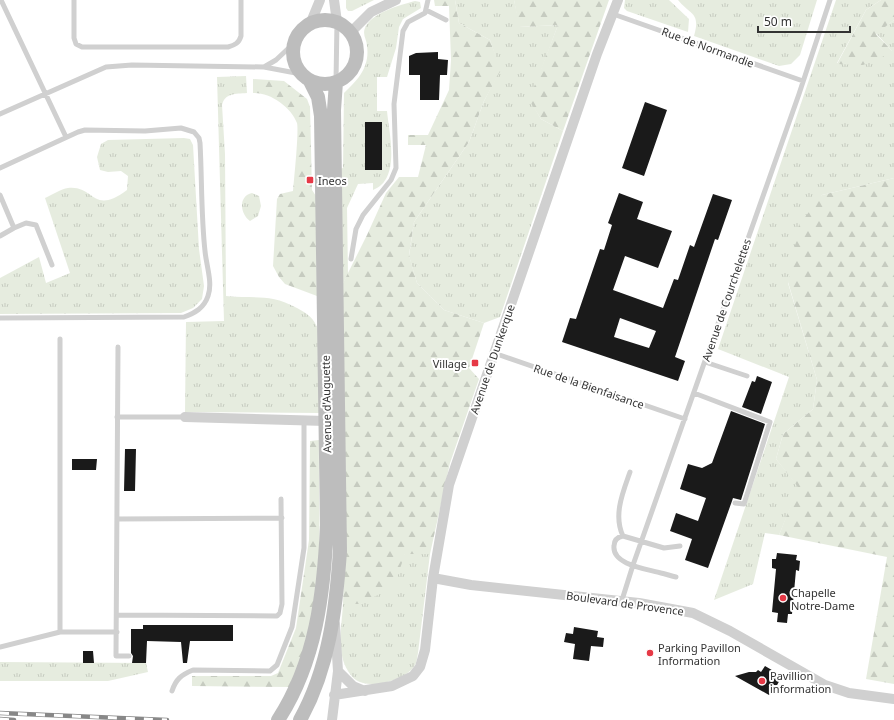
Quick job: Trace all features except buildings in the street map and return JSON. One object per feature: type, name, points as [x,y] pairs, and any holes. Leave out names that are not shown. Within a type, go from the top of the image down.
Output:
[{"type":"main road","points":[[293,44],[301,30],[311,22],[330,19],[343,24],[351,32],[357,43],[358,52],[356,63],[347,75],[336,82],[328,84],[317,84],[306,78]]},
{"type":"main road","name":"Avenue d'Auguette","points":[[278,720],[303,671],[311,647],[322,591],[327,525],[321,116],[318,97],[294,61],[293,44]]},
{"type":"main road","name":"Avenue d'Auguette","points":[[300,720],[308,704],[327,649],[338,581],[340,528],[334,110],[336,82]]},
{"type":"street","points":[[311,22],[320,0]]},
{"type":"street","points":[[334,0],[337,22]]},
{"type":"street","points":[[351,32],[371,12],[396,0]]},
{"type":"street","name":"Avenue de Dunkerque","points":[[334,695],[380,689],[403,682],[413,676],[420,668],[425,650],[433,578],[449,485],[618,0]]},
{"type":"street","points":[[185,416],[326,421]]},
{"type":"street","name":"Boulevard de Provence","points":[[433,578],[471,585],[622,600],[692,613],[730,631],[825,685],[849,693],[894,699]]},
{"type":"street","points":[[332,720],[338,670],[334,612]]},
{"type":"street","points":[[338,670],[353,686],[365,691]]},
{"type":"lane","points":[[1,0],[66,137]]},
{"type":"lane","points":[[74,0],[74,38],[76,44],[82,47],[235,45],[241,36],[241,0]]},
{"type":"lane","points":[[351,259],[356,229],[363,216],[391,180],[396,168],[394,104],[403,31],[408,22],[426,10],[428,0]]},
{"type":"lane","name":"Avenue de Courchelettes","points":[[622,600],[830,0]]},
{"type":"lane","points":[[426,10],[446,20]]},
{"type":"lane","name":"Rue de Normandie","points":[[613,14],[803,81]]},
{"type":"lane","points":[[336,82],[337,22]]},
{"type":"lane","points":[[264,66],[276,60],[293,44]]},
{"type":"lane","points":[[0,114],[97,70],[116,66],[264,66],[306,78]]},
{"type":"lane","points":[[0,168],[66,137],[85,130],[122,132],[181,128],[187,129],[199,138],[204,250],[210,286],[209,296],[202,307],[194,313],[175,318],[0,318]]},
{"type":"lane","points":[[0,195],[14,228]]},
{"type":"lane","points":[[0,236],[26,223],[36,225],[52,265]]},
{"type":"lane","points":[[60,338],[60,632]]},
{"type":"lane","points":[[118,346],[116,656],[128,656]]},
{"type":"lane","name":"Rue de la Bienfaisance","points":[[494,353],[685,419]]},
{"type":"lane","points":[[705,362],[747,376]]},
{"type":"lane","points":[[694,393],[770,422],[744,504],[735,503]]},
{"type":"lane","points":[[117,416],[185,416]]},
{"type":"lane","points":[[172,690],[176,681],[182,674],[193,670],[270,671],[277,665],[292,627],[304,548],[304,420]]},
{"type":"lane","points":[[623,536],[620,525],[619,510],[630,472]]},
{"type":"lane","points":[[117,615],[277,616],[280,613],[282,604],[282,499]]},
{"type":"lane","points":[[117,519],[282,518]]},
{"type":"lane","points":[[676,577],[620,560],[614,553],[614,543],[617,539],[623,536],[664,548],[680,546]]},
{"type":"lane","points":[[0,647],[60,632],[116,632]]},
{"type":"green space","points":[[346,0],[374,0],[352,11],[348,11],[346,8]]},
{"type":"green space","points":[[434,0],[455,0],[459,23],[490,40],[501,70],[484,101],[469,142],[414,222],[409,255],[417,283],[444,310],[484,323],[469,368],[479,379],[450,463],[430,554],[405,554],[394,586],[361,604],[343,604],[346,510],[342,285],[386,193],[399,177],[418,177],[426,145],[408,145],[408,135],[428,135],[449,90],[451,60],[449,6],[435,6]]},
{"type":"green space","points":[[455,0],[514,0],[520,27],[558,25],[530,100],[541,119],[563,131],[500,317],[484,323],[444,310],[417,283],[409,256],[414,222],[469,142],[484,101],[500,70],[490,40],[459,23]]},
{"type":"green space","points":[[514,0],[609,0],[563,131],[541,119],[529,100],[558,25],[519,27]]},
{"type":"green space","points":[[625,0],[669,0],[689,19],[688,32],[627,11],[624,8]]},
{"type":"green space","points":[[678,0],[817,0],[800,55],[791,64],[779,66],[694,36],[696,28],[695,18]]},
{"type":"green space","points":[[836,0],[881,0],[866,10],[837,63],[892,51],[876,33],[894,20],[894,178],[822,195],[788,283],[817,380],[813,409],[783,434],[776,459],[799,487],[779,535],[765,533],[753,584],[714,600],[789,377],[718,349]]},
{"type":"green space","points":[[881,0],[894,0],[894,20],[876,34],[893,52],[863,65],[837,64],[866,10]]},
{"type":"green space","points":[[415,1],[420,2],[421,8],[403,19],[399,27],[396,48],[387,77],[377,77],[377,111],[387,111],[391,143],[390,166],[387,177],[382,185],[373,190],[373,183],[358,184],[347,208],[348,274],[342,285],[340,169],[343,168],[344,93],[354,83],[365,67],[367,60],[367,44],[364,31],[368,23],[373,18],[387,10]]},
{"type":"green space","points":[[246,76],[247,93],[228,96],[223,101],[222,105],[225,154],[226,296],[270,298],[279,300],[301,310],[312,319],[318,330],[320,413],[185,412],[186,322],[224,321],[217,77]]},
{"type":"green space","points":[[253,79],[284,81],[307,99],[310,107],[312,190],[316,196],[317,296],[285,284],[273,266],[277,199],[280,194],[293,191],[297,145],[297,123],[290,111],[285,106],[266,95],[253,93]]},
{"type":"green space","points":[[190,139],[193,145],[199,249],[204,286],[202,299],[193,308],[181,313],[0,314],[0,278],[39,257],[46,283],[70,273],[45,198],[68,188],[77,188],[94,198],[107,200],[116,197],[127,190],[128,176],[121,171],[108,172],[100,170],[97,157],[101,144],[108,140]]},
{"type":"green space","points":[[894,178],[894,684],[866,679],[887,557],[779,535],[798,487],[776,459],[783,434],[813,409],[817,380],[788,282],[799,225],[822,195]]},
{"type":"green space","points":[[252,193],[259,196],[261,206],[258,216],[250,221],[244,214],[242,206],[244,198]]},
{"type":"green space","points":[[319,440],[319,564],[317,588],[310,635],[291,687],[192,686],[192,676],[271,676],[278,673],[296,628],[309,540],[310,441]]},
{"type":"green space","points":[[405,554],[430,554],[418,653],[415,665],[411,670],[397,679],[379,684],[362,683],[355,679],[350,673],[344,664],[342,656],[341,638],[343,604],[361,604]]},
{"type":"green space","points":[[0,662],[146,663],[148,672],[108,681],[0,681]]},
{"type":"railway","points":[[0,713],[167,720]]},
{"type":"railway","points":[[0,719],[14,720]]},
{"type":"place","name":"Ineos","points":[[310,180]]},
{"type":"place","name":"Village","points":[[475,363]]},
{"type":"place","name":"Chapelle Notre-Dame","points":[[783,598]]},
{"type":"place","name":"Parking Pavillon Information","points":[[650,653]]},
{"type":"place","name":"Pavillion information","points":[[762,681]]}]
